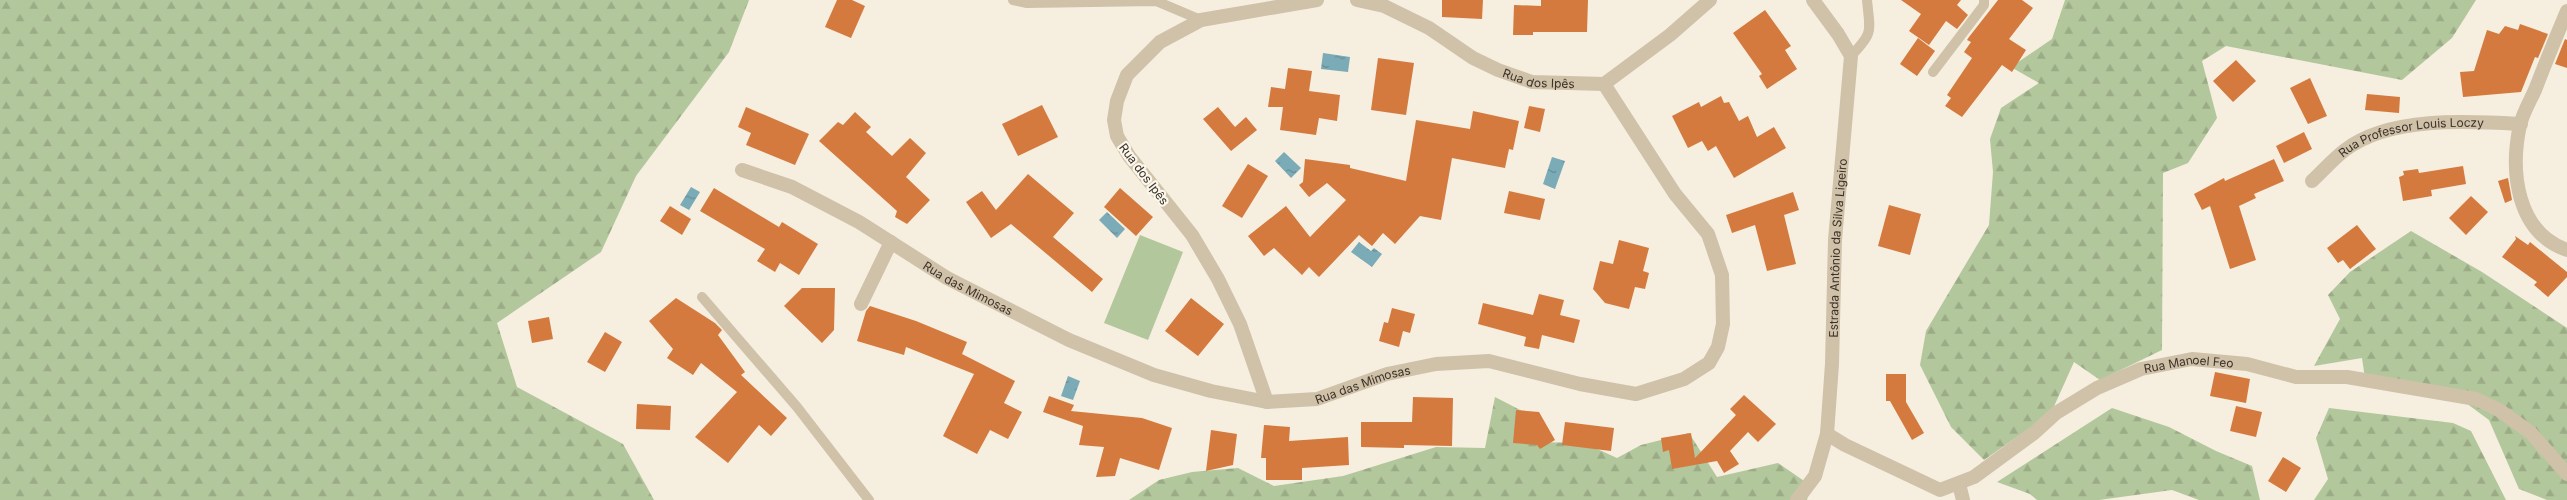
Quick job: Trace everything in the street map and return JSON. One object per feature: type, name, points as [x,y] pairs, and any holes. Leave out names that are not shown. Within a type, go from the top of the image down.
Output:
[{"type":"street","name":"Rua dos Ipês","points":[[1266,402],[1240,324],[1218,279],[1192,236],[1156,192],[1117,136],[1114,120],[1117,101],[1127,75],[1160,42],[1201,20],[1317,0]]},
{"type":"street","name":"Rua dos Ipês","points":[[1356,0],[1384,6],[1429,28],[1473,58],[1498,70],[1532,82],[1604,84]]},
{"type":"street","points":[[1604,84],[1670,35],[1710,0]]},
{"type":"street","points":[[1813,0],[1838,34],[1851,56]]},
{"type":"street","points":[[2567,11],[2521,124],[2515,158],[2523,208],[2530,222],[2544,236],[2567,250]]},
{"type":"street","name":"Estrada Antônio da Silva Ligeiro","points":[[1797,500],[1815,476],[1827,434],[1832,364],[1834,240],[1851,56]]},
{"type":"street","name":"Rua das Mimosas","points":[[742,170],[792,187],[859,222],[947,278],[1069,340],[1154,375],[1266,402],[1317,399],[1386,374],[1436,364],[1489,360],[1580,384],[1636,394],[1684,379],[1709,363],[1718,347],[1723,324],[1722,275],[1708,234],[1674,194],[1604,84]]},
{"type":"street","name":"Rua Professor Louis Loczy","points":[[2312,181],[2346,149],[2372,136],[2398,128],[2459,120],[2521,124]]},
{"type":"street","points":[[861,304],[891,242]]},
{"type":"street","name":"Rua Manoel Feo","points":[[1827,434],[1941,495],[1991,466],[2056,413],[2097,388],[2141,369],[2192,359],[2247,364],[2296,377],[2347,377],[2476,399],[2499,410],[2530,433],[2567,474]]},
{"type":"street","points":[[1959,484],[1963,500]]},
{"type":"lane","points":[[1013,0],[1027,3],[1156,0],[1201,20]]},
{"type":"lane","points":[[1851,56],[1867,38],[1870,25],[1867,0]]},
{"type":"lane","points":[[1933,72],[1984,5],[1984,0]]},
{"type":"lane","points":[[702,297],[797,407],[869,500]]},
{"type":"green space","points":[[0,0],[749,0],[729,52],[636,176],[601,252],[497,323],[517,387],[623,444],[654,500],[0,500]]},
{"type":"green space","points":[[2065,0],[2476,0],[2452,38],[2402,80],[2226,46],[2202,61],[2217,118],[2188,163],[2163,173],[2162,350],[2100,380],[2074,362],[2051,413],[1984,460],[1951,427],[1920,365],[1926,331],[1989,225],[1993,172],[1990,139],[2001,108],[2039,83],[2011,67],[2052,39]]},
{"type":"green space","points":[[2411,231],[2482,272],[2567,328],[2567,500],[2547,500],[2519,489],[2489,420],[2466,403],[2366,385],[2362,358],[2314,366],[2340,319],[2328,295],[2350,272]]},
{"type":"green space","points":[[1140,235],[1183,252],[1148,340],[1104,323]]},
{"type":"green space","points":[[1495,397],[1528,414],[1529,442],[1584,443],[1617,458],[1641,445],[1689,433],[1717,477],[1778,463],[1810,485],[1807,500],[1129,500],[1159,480],[1192,472],[1238,468],[1274,486],[1343,476],[1436,447],[1485,448]]},
{"type":"green space","points":[[2112,408],[2169,427],[2216,451],[2252,466],[2260,500],[2199,500],[2172,490],[2099,500],[2037,500],[2030,494],[1997,482]]},
{"type":"green space","points":[[2329,408],[2453,423],[2471,431],[2506,500],[2314,500],[2328,479],[2316,438]]},
{"type":"water","points":[[1323,53],[1350,57],[1348,72],[1321,69]]},
{"type":"water","points":[[1284,152],[1301,168],[1291,178],[1275,161]]},
{"type":"water","points":[[1552,157],[1565,161],[1555,189],[1543,184]]},
{"type":"water","points":[[691,187],[700,192],[689,210],[680,205]]},
{"type":"water","points":[[1107,212],[1125,229],[1117,238],[1099,220]]},
{"type":"water","points":[[1359,242],[1371,251],[1374,248],[1382,254],[1372,267],[1351,252]]},
{"type":"water","points":[[1068,376],[1080,381],[1073,400],[1061,396]]},
{"type":"building","points":[[837,0],[852,0],[865,6],[851,38],[825,27]]},
{"type":"building","points":[[1442,0],[1483,0],[1482,19],[1442,17]]},
{"type":"building","points":[[1541,0],[1588,0],[1587,32],[1533,32],[1533,35],[1513,35],[1514,5],[1541,6]]},
{"type":"building","points":[[1901,0],[1961,0],[1957,5],[1968,15],[1957,29],[1946,21],[1929,45],[1909,31],[1921,14]]},
{"type":"building","points":[[1998,0],[2022,0],[2033,8],[2009,39],[2026,50],[2012,72],[2002,65],[1962,117],[1945,106],[1951,98],[1947,95],[1972,58],[1964,52],[1971,42],[1967,40]]},
{"type":"building","points":[[1765,10],[1791,46],[1785,50],[1797,69],[1767,89],[1759,76],[1762,74],[1733,33]]},
{"type":"building","points":[[2520,24],[2548,34],[2538,58],[2535,57],[2521,92],[2463,97],[2460,72],[2474,71],[2487,30],[2499,34],[2505,26],[2518,30]]},
{"type":"building","points":[[1918,38],[1935,51],[1917,76],[1900,64]]},
{"type":"building","points":[[2565,39],[2567,40],[2567,68],[2555,64]]},
{"type":"building","points":[[1378,58],[1414,63],[1406,115],[1371,110]]},
{"type":"building","points":[[2236,60],[2256,81],[2233,102],[2213,81]]},
{"type":"building","points":[[1288,68],[1312,71],[1309,91],[1340,95],[1337,121],[1319,118],[1316,135],[1280,130],[1283,107],[1268,107],[1271,87],[1285,89]]},
{"type":"building","points":[[2310,78],[2327,116],[2308,124],[2290,88]]},
{"type":"building","points":[[2367,94],[2400,97],[2399,113],[2365,110]]},
{"type":"building","points":[[1721,96],[1724,103],[1729,102],[1739,121],[1748,116],[1757,137],[1774,127],[1786,148],[1734,178],[1716,146],[1708,151],[1702,141],[1688,148],[1672,116],[1699,102],[1701,107]]},
{"type":"building","points":[[1042,105],[1058,137],[1018,156],[1002,124]]},
{"type":"building","points":[[1529,106],[1545,109],[1540,132],[1524,128]]},
{"type":"building","points":[[746,107],[809,134],[795,165],[746,145],[751,133],[738,127]]},
{"type":"building","points":[[1218,107],[1235,127],[1246,117],[1257,130],[1231,151],[1203,119]]},
{"type":"building","points":[[1473,111],[1519,121],[1513,150],[1509,149],[1505,168],[1452,158],[1441,220],[1420,216],[1395,244],[1383,233],[1372,246],[1359,235],[1319,277],[1309,267],[1302,275],[1274,248],[1264,256],[1248,236],[1286,206],[1310,237],[1346,200],[1327,183],[1309,197],[1299,185],[1303,182],[1305,159],[1350,165],[1350,168],[1406,181],[1416,120],[1470,129]]},
{"type":"building","points":[[855,112],[871,127],[866,132],[892,156],[910,138],[926,153],[906,177],[930,200],[907,224],[895,217],[897,211],[819,141],[838,122],[843,125]]},
{"type":"building","points":[[2304,132],[2312,149],[2284,163],[2276,146]]},
{"type":"building","points":[[2274,159],[2284,181],[2254,194],[2256,198],[2239,206],[2256,260],[2230,269],[2210,206],[2202,210],[2194,194],[2224,178],[2225,181]]},
{"type":"building","points":[[1248,164],[1268,176],[1242,218],[1222,206]]},
{"type":"building","points":[[2463,166],[2466,184],[2431,190],[2432,196],[2403,201],[2399,177],[2404,175],[2403,171],[2418,169],[2419,173]]},
{"type":"building","points":[[1028,174],[1074,213],[1053,237],[1103,279],[1092,292],[1011,224],[991,238],[966,202],[982,191],[996,210]]},
{"type":"building","points":[[2508,178],[2512,200],[2505,203],[2498,181]]},
{"type":"building","points":[[714,188],[779,227],[782,222],[818,244],[799,275],[780,263],[775,272],[757,261],[765,249],[700,211]]},
{"type":"building","points":[[1120,188],[1153,217],[1136,236],[1104,207]]},
{"type":"building","points":[[1509,191],[1545,199],[1540,220],[1504,213]]},
{"type":"building","points":[[1793,192],[1799,210],[1784,215],[1796,264],[1767,271],[1755,225],[1732,233],[1726,215]]},
{"type":"building","points":[[2471,196],[2488,212],[2466,235],[2449,218]]},
{"type":"building","points":[[1889,205],[1921,214],[1910,255],[1878,246]]},
{"type":"building","points":[[670,206],[691,219],[682,235],[660,221]]},
{"type":"building","points":[[2357,225],[2376,249],[2350,269],[2343,260],[2338,263],[2327,248]]},
{"type":"building","points":[[2515,236],[2528,245],[2530,242],[2567,272],[2567,277],[2548,297],[2534,285],[2537,282],[2502,257],[2516,239]]},
{"type":"building","points":[[1619,240],[1649,248],[1643,271],[1649,273],[1645,289],[1635,287],[1629,309],[1605,303],[1593,289],[1600,261],[1613,264]]},
{"type":"building","points":[[802,288],[835,288],[834,330],[822,343],[784,306]]},
{"type":"building","points":[[1539,294],[1564,300],[1560,315],[1580,320],[1574,343],[1542,335],[1539,349],[1524,346],[1526,337],[1478,324],[1483,303],[1533,315]]},
{"type":"building","points":[[676,298],[715,323],[722,330],[718,335],[745,372],[741,375],[787,418],[771,436],[759,425],[728,463],[695,437],[737,392],[701,363],[693,375],[667,358],[673,349],[649,321]]},
{"type":"building","points":[[1191,298],[1224,324],[1198,356],[1165,331]]},
{"type":"building","points":[[870,306],[916,321],[967,342],[962,354],[1015,381],[1004,403],[1022,412],[1008,439],[990,430],[977,454],[943,436],[974,374],[906,347],[904,355],[857,341],[866,311]]},
{"type":"building","points":[[1392,308],[1415,314],[1410,333],[1403,331],[1399,347],[1379,341],[1384,322],[1388,323]]},
{"type":"building","points":[[549,317],[553,339],[532,343],[528,321]]},
{"type":"building","points":[[605,332],[622,342],[605,372],[587,362]]},
{"type":"building","points":[[2215,372],[2250,379],[2246,403],[2210,396]]},
{"type":"building","points":[[1886,374],[1906,374],[1906,402],[1924,433],[1912,440],[1890,401],[1886,401]]},
{"type":"building","points":[[1744,395],[1776,424],[1758,442],[1748,432],[1730,451],[1739,464],[1724,473],[1717,461],[1672,469],[1669,450],[1663,452],[1661,438],[1691,433],[1695,458],[1736,415],[1730,409]]},
{"type":"building","points":[[1049,396],[1074,405],[1071,411],[1142,418],[1172,428],[1159,470],[1120,458],[1115,476],[1096,477],[1104,447],[1079,445],[1083,426],[1043,412]]},
{"type":"building","points":[[1413,397],[1453,398],[1452,446],[1404,445],[1404,448],[1361,447],[1361,422],[1412,422]]},
{"type":"building","points":[[637,404],[671,406],[670,430],[636,429]]},
{"type":"building","points":[[2236,406],[2262,412],[2256,437],[2230,431]]},
{"type":"building","points":[[1516,410],[1539,412],[1555,440],[1540,449],[1537,445],[1513,443]]},
{"type":"building","points":[[1565,422],[1614,428],[1611,451],[1562,445]]},
{"type":"building","points":[[1264,425],[1290,427],[1289,441],[1348,437],[1349,465],[1302,468],[1302,480],[1266,480],[1266,458],[1261,458]]},
{"type":"building","points":[[1211,430],[1237,434],[1233,465],[1206,471]]},
{"type":"building","points":[[2283,457],[2301,468],[2286,492],[2268,481]]}]
